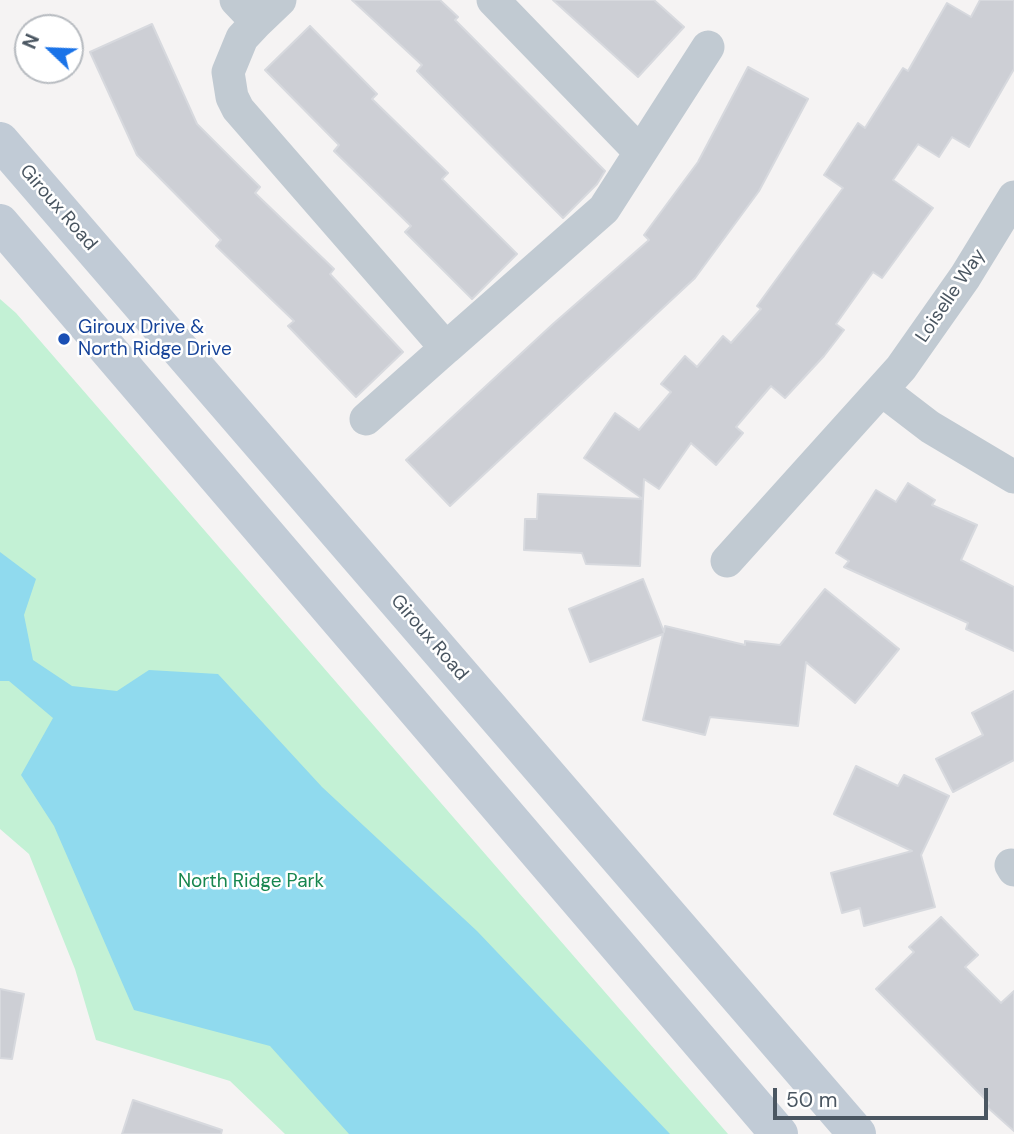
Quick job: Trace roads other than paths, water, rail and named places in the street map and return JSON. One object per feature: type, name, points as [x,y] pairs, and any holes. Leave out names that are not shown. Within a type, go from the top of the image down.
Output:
[{"type":"main road","name":"Giroux Road","points":[[4,153],[857,1134]]},
{"type":"main road","points":[[0,223],[779,1134]]},
{"type":"street","points":[[493,0],[640,152]]},
{"type":"street","points":[[258,7],[228,72],[232,97],[238,109],[446,348]]},
{"type":"street","points":[[366,419],[604,209],[708,47]]},
{"type":"street","name":"Loiselle Way","points":[[727,561],[883,391],[942,312],[1014,197]]},
{"type":"street","points":[[883,391],[930,427],[1014,477]]},
{"type":"water","points":[[0,552],[36,579],[24,615],[33,660],[72,686],[117,691],[149,670],[218,674],[322,787],[477,931],[670,1134],[349,1134],[270,1046],[134,1010],[54,826],[21,775],[53,718],[9,681],[0,681]]},
{"type":"place","name":"Giroux Drive & North Ridge Drive","points":[[64,339]]},
{"type":"park label","name":"North Ridge Park","points":[[251,882]]}]
